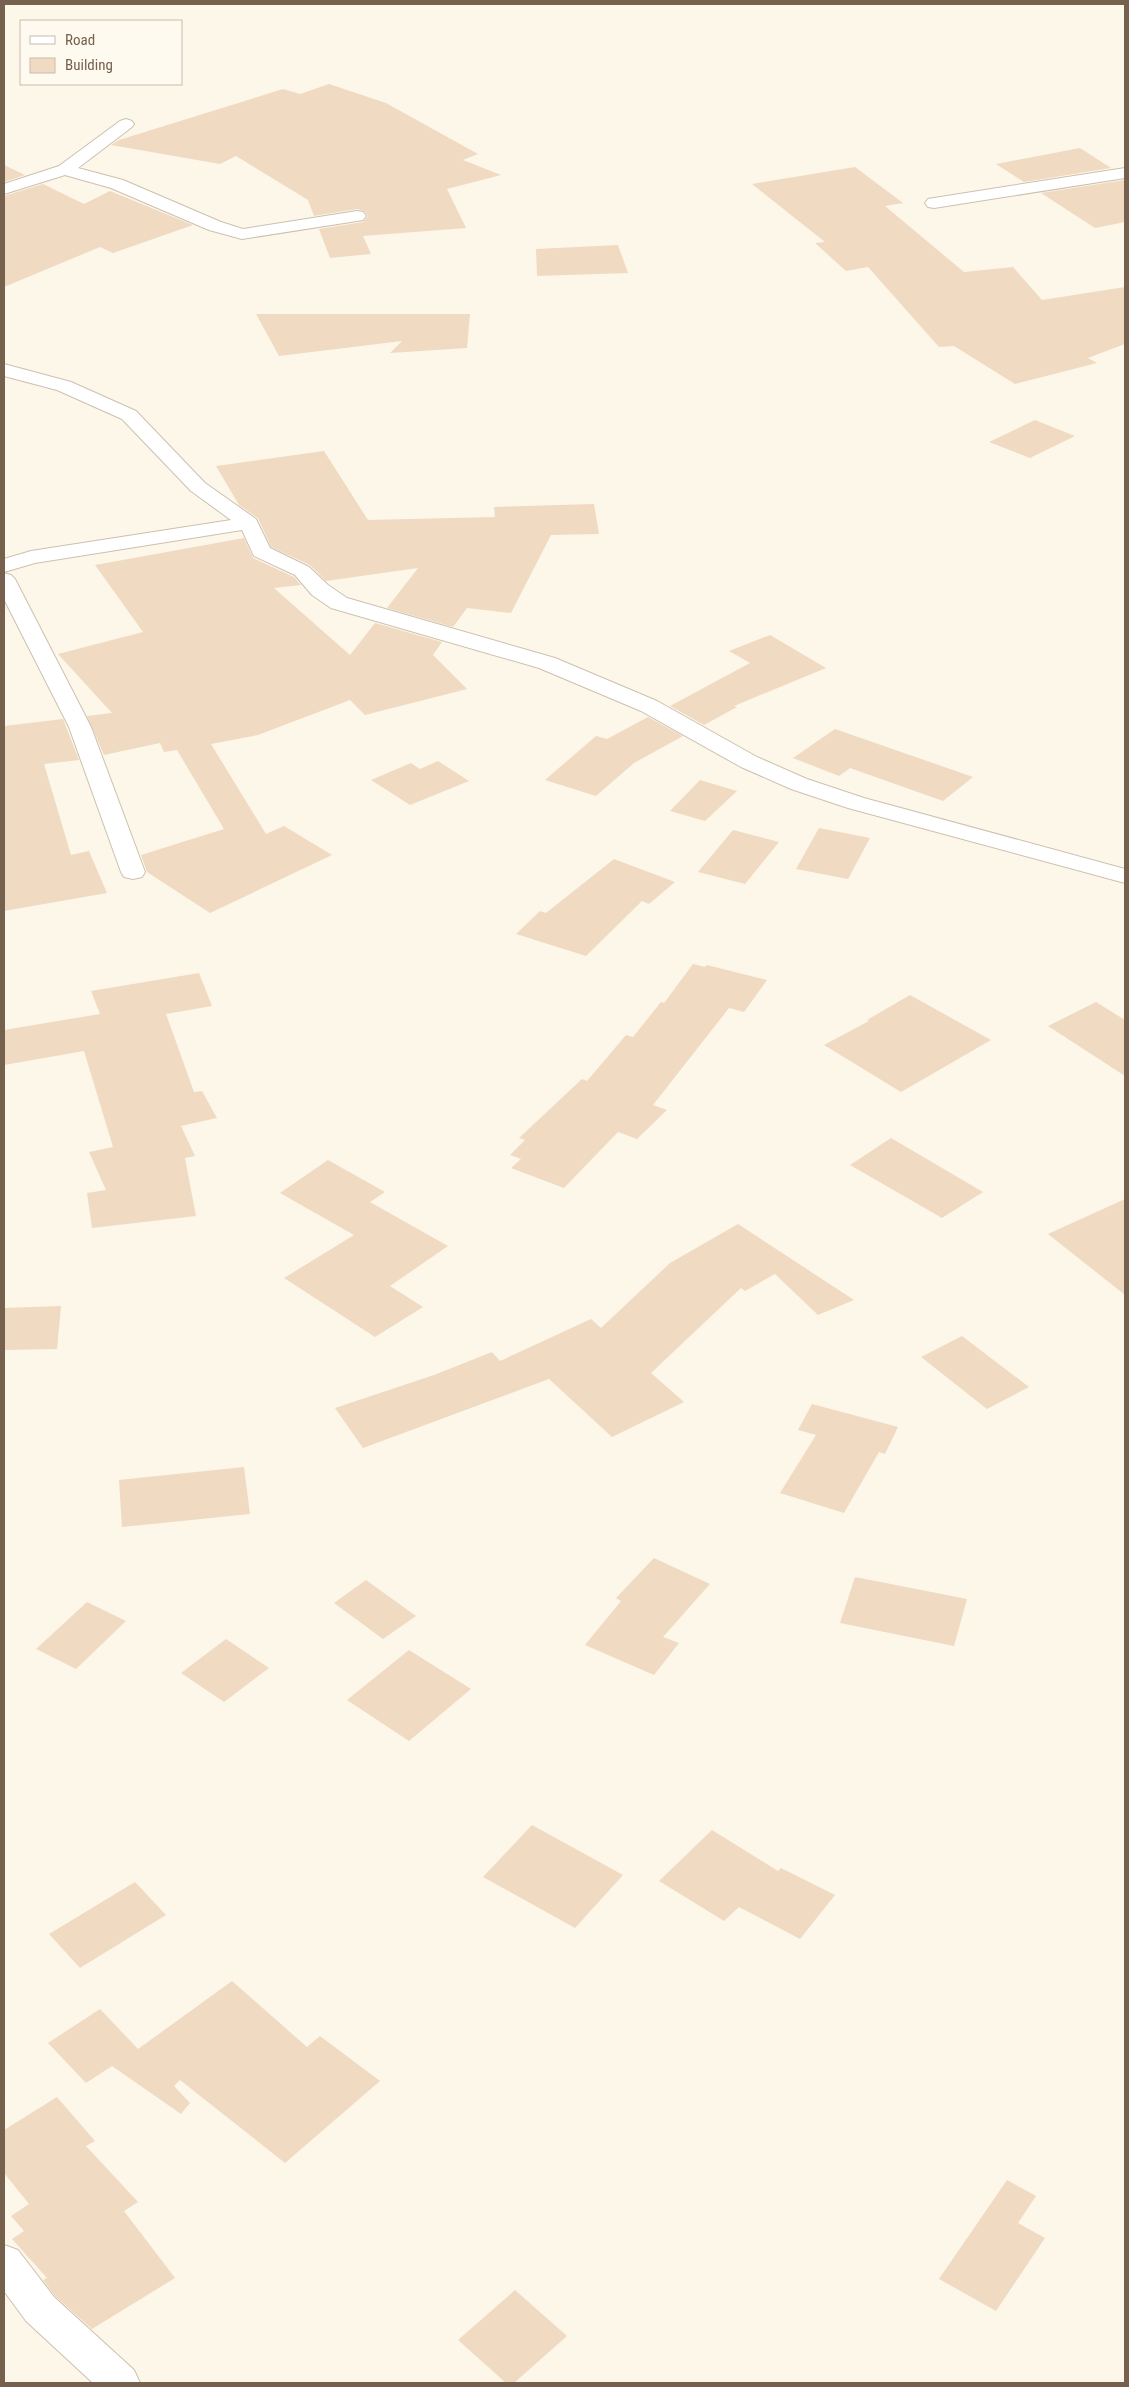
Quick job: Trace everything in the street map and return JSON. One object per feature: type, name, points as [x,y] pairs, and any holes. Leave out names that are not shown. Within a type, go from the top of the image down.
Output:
[{"type":"street","points":[[4,189],[65,170],[126,124]]},
{"type":"street","points":[[65,170],[117,184],[214,226],[242,234],[357,216]]},
{"type":"street","points":[[934,202],[1125,173]]},
{"type":"street","points":[[4,370],[64,386],[129,415],[198,488],[248,523],[261,552],[302,571],[320,590],[339,603],[547,663],[649,706],[698,736],[748,762],[799,784],[856,803],[1125,876]]},
{"type":"street","points":[[4,566],[31,557],[248,523]]},
{"type":"street","points":[[4,579],[80,727],[133,872]]},
{"type":"street","points":[[4,2262],[40,2309],[120,2383]]},
{"type":"building","points":[[329,84],[386,103],[478,154],[463,160],[501,175],[447,189],[466,228],[363,236],[371,254],[330,258],[319,229],[363,222],[368,216],[364,211],[357,209],[314,216],[308,200],[236,156],[220,164],[111,145],[119,140],[283,89],[300,94]]},
{"type":"building","points":[[1080,148],[1111,168],[1024,182],[996,164]]},
{"type":"building","points":[[4,165],[25,175],[4,182]]},
{"type":"building","points":[[855,167],[903,203],[885,206],[964,272],[1013,267],[1042,300],[1125,287],[1125,344],[1088,358],[1097,363],[1015,384],[954,346],[939,347],[868,267],[846,271],[815,243],[825,242],[752,184]]},
{"type":"building","points":[[1125,180],[1125,222],[1095,228],[1041,193]]},
{"type":"building","points":[[43,184],[84,204],[110,191],[193,225],[113,253],[100,247],[4,287],[4,196]]},
{"type":"building","points":[[618,245],[628,273],[537,276],[536,249]]},
{"type":"building","points":[[256,314],[470,314],[467,348],[390,353],[402,341],[279,356]]},
{"type":"building","points":[[1035,420],[1075,436],[1030,458],[989,442]]},
{"type":"building","points":[[324,451],[368,520],[495,517],[494,507],[594,504],[599,534],[551,535],[511,613],[467,608],[453,627],[387,608],[418,568],[326,581],[310,565],[271,547],[258,518],[239,505],[216,466]]},
{"type":"building","points":[[244,538],[253,558],[294,577],[301,585],[274,588],[350,655],[375,623],[442,642],[433,655],[467,689],[365,715],[350,700],[258,735],[211,744],[266,834],[284,826],[332,855],[210,913],[147,872],[141,855],[224,829],[177,750],[164,752],[160,743],[104,755],[87,716],[112,713],[58,654],[143,632],[95,565]]},
{"type":"building","points":[[770,635],[826,668],[734,706],[737,707],[704,725],[670,706],[750,663],[729,651]]},
{"type":"building","points":[[648,717],[683,736],[634,763],[596,796],[545,780],[596,736],[607,739]]},
{"type":"building","points":[[63,719],[79,760],[44,764],[71,855],[89,851],[107,893],[4,911],[4,726]]},
{"type":"building","points":[[835,729],[973,777],[943,801],[850,768],[839,776],[793,758]]},
{"type":"building","points":[[438,761],[469,781],[410,805],[371,780],[411,763],[420,769]]},
{"type":"building","points":[[700,780],[737,791],[705,821],[670,811]]},
{"type":"building","points":[[819,828],[870,838],[848,879],[796,869]]},
{"type":"building","points":[[733,830],[779,842],[745,884],[698,872]]},
{"type":"building","points":[[614,859],[675,882],[649,904],[642,901],[586,956],[516,934],[540,911],[546,913]]},
{"type":"building","points":[[693,964],[705,967],[707,965],[767,980],[744,1012],[729,1008],[653,1105],[667,1110],[637,1139],[618,1132],[564,1188],[511,1168],[521,1159],[510,1155],[525,1140],[519,1138],[582,1079],[587,1081],[626,1035],[633,1037],[661,1002],[664,1003]]},
{"type":"building","points":[[199,973],[212,1006],[166,1014],[194,1092],[202,1091],[217,1118],[181,1126],[195,1156],[185,1158],[196,1216],[92,1228],[87,1193],[106,1190],[89,1152],[113,1147],[84,1051],[4,1065],[4,1030],[100,1014],[91,991]]},
{"type":"building","points":[[910,995],[991,1040],[901,1092],[824,1045],[869,1021],[867,1020]]},
{"type":"building","points":[[1096,1002],[1125,1020],[1125,1076],[1048,1026]]},
{"type":"building","points":[[891,1138],[983,1192],[942,1218],[850,1165]]},
{"type":"building","points":[[328,1160],[385,1192],[370,1202],[448,1246],[390,1286],[423,1307],[375,1337],[284,1278],[354,1235],[280,1193]]},
{"type":"building","points":[[1125,1199],[1125,1295],[1048,1234]]},
{"type":"building","points":[[738,1224],[854,1300],[818,1315],[775,1274],[745,1291],[741,1288],[651,1373],[684,1402],[612,1437],[549,1379],[363,1448],[335,1408],[434,1375],[492,1352],[500,1361],[591,1319],[601,1328],[670,1263]]},
{"type":"building","points":[[61,1306],[57,1349],[4,1350],[4,1308]]},
{"type":"building","points":[[962,1336],[1029,1387],[987,1409],[921,1357]]},
{"type":"building","points":[[812,1404],[898,1427],[885,1454],[879,1452],[844,1513],[780,1493],[816,1435],[798,1430]]},
{"type":"building","points":[[244,1467],[250,1514],[122,1527],[119,1480]]},
{"type":"building","points":[[654,1558],[710,1584],[663,1637],[679,1643],[654,1675],[585,1645],[621,1601],[616,1598]]},
{"type":"building","points":[[855,1577],[967,1599],[954,1646],[840,1623]]},
{"type":"building","points":[[366,1580],[416,1616],[383,1639],[334,1603]]},
{"type":"building","points":[[87,1602],[126,1621],[76,1669],[36,1649]]},
{"type":"building","points":[[226,1639],[269,1668],[224,1702],[181,1673]]},
{"type":"building","points":[[409,1650],[471,1689],[409,1741],[347,1700]]},
{"type":"building","points":[[532,1825],[623,1875],[575,1928],[483,1877]]},
{"type":"building","points":[[712,1830],[778,1871],[781,1868],[835,1895],[800,1939],[739,1907],[724,1921],[659,1881]]},
{"type":"building","points":[[135,1882],[166,1915],[80,1968],[49,1934]]},
{"type":"building","points":[[232,1981],[307,2047],[320,2036],[380,2081],[285,2163],[180,2080],[174,2086],[190,2103],[181,2114],[112,2066],[86,2083],[48,2043],[100,2009],[138,2049]]},
{"type":"building","points":[[57,2097],[95,2141],[86,2146],[138,2202],[124,2211],[175,2278],[92,2329],[55,2296],[43,2280],[47,2278],[12,2239],[24,2231],[11,2216],[29,2204],[4,2173],[4,2130]]},
{"type":"building","points":[[1007,2180],[1036,2196],[1018,2223],[1045,2238],[996,2311],[939,2279]]},
{"type":"building","points":[[515,2290],[567,2336],[514,2383],[506,2383],[458,2340]]}]
